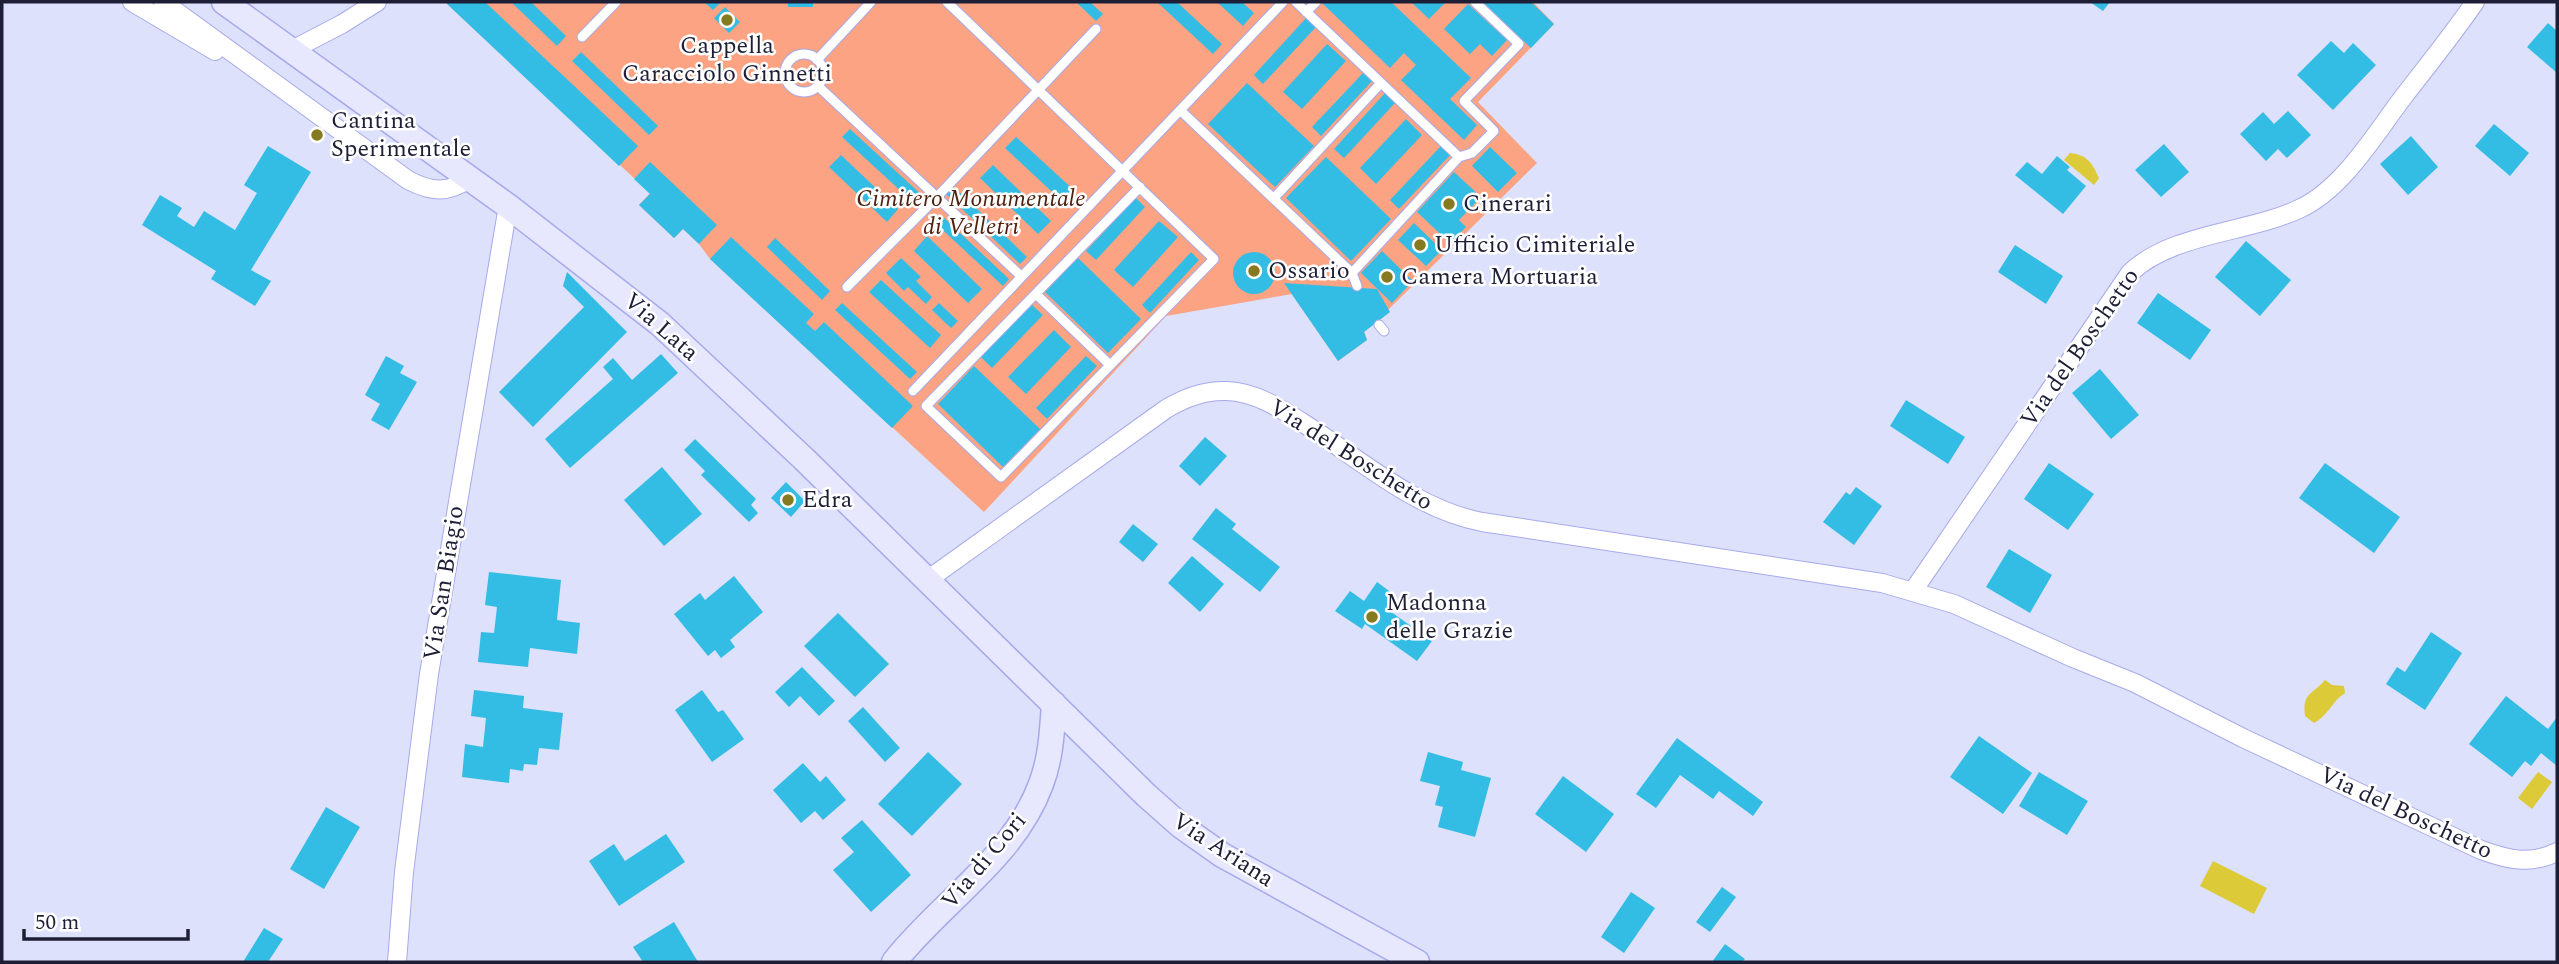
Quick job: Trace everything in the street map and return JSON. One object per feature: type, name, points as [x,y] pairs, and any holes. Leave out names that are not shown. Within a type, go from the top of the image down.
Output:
[{"type":"main road","name":"Via Lata","points":[[224,2],[470,178],[619,291],[692,353],[804,459],[1054,704]]},
{"type":"main road","name":"Via di Cori","points":[[894,962],[992,859],[1021,823],[1046,770],[1054,704]]},
{"type":"main road","name":"Via Ariana","points":[[1054,704],[1157,805],[1202,842],[1417,962]]},
{"type":"street","points":[[132,2],[195,41],[247,65]]},
{"type":"street","points":[[163,2],[415,184],[442,191],[456,187],[470,178]]},
{"type":"street","points":[[292,50],[377,2]]},
{"type":"street","name":"Via del Boschetto","points":[[1913,590],[2130,273],[2143,261],[2166,249],[2281,216],[2310,204],[2325,193],[2346,171],[2475,2]]},
{"type":"street","name":"Via San Biagio","points":[[397,962],[404,872],[429,674],[508,206]]},
{"type":"street","name":"Via del Boschetto","points":[[926,581],[1153,417],[1191,396],[1218,391],[1253,396],[1281,409],[1416,498],[1439,510],[1463,518],[1913,590],[1966,609],[2073,658],[2152,690],[2244,738],[2481,850],[2526,862],[2557,852]]},
{"type":"lane","points":[[582,37],[616,2]]},
{"type":"lane","points":[[817,60],[871,2]]},
{"type":"lane","points":[[947,2],[1140,187],[1214,259],[1001,477],[926,406],[1140,187]]},
{"type":"lane","points":[[913,391],[1283,2]]},
{"type":"lane","points":[[1296,2],[1459,157]]},
{"type":"lane","points":[[1306,12],[1316,2]]},
{"type":"lane","points":[[1352,273],[1459,157],[1472,153],[1494,131],[1464,102],[1519,44],[1475,2]]},
{"type":"lane","points":[[847,288],[1096,29]]},
{"type":"lane","points":[[806,54],[817,60],[821,64],[823,76],[818,86],[800,92],[789,86],[784,74],[788,62],[795,56],[806,54]]},
{"type":"lane","points":[[1274,198],[1381,83]]},
{"type":"lane","points":[[818,86],[1021,276]]},
{"type":"lane","points":[[1180,110],[1352,273],[1357,286]]},
{"type":"lane","points":[[1036,294],[1110,365]]},
{"type":"green space","name":"Cimitero Monumentale di Velletri","points":[[447,2],[1533,2],[1554,24],[1478,102],[1537,163],[1388,310],[1390,312],[1364,331],[1367,340],[1338,361],[1292,294],[1166,316],[984,512],[710,259],[683,229],[674,238],[639,205],[650,193]]},
{"type":"shaded area","points":[[2070,153],[2085,158],[2091,164],[2099,178],[2094,185],[2064,160]]},
{"type":"shaded area","points":[[2325,680],[2332,685],[2344,686],[2345,693],[2314,723],[2305,716],[2305,703],[2309,695]]},
{"type":"shaded area","points":[[2538,772],[2552,782],[2532,809],[2518,798]]},
{"type":"shaded area","points":[[2213,861],[2267,888],[2254,914],[2200,886]]},
{"type":"building","points":[[447,2],[485,2],[638,146],[619,166]]},
{"type":"building","points":[[511,2],[531,2],[566,36],[557,46]]},
{"type":"building","points":[[704,2],[721,2],[713,10]]},
{"type":"building","points":[[788,2],[813,2],[813,7],[788,7]]},
{"type":"building","points":[[1076,2],[1090,2],[1103,14],[1096,21]]},
{"type":"building","points":[[1157,2],[1177,2],[1222,44],[1213,54]]},
{"type":"building","points":[[1217,2],[1242,2],[1254,13],[1243,26]]},
{"type":"building","points":[[1391,2],[1471,78],[1450,99],[1477,125],[1464,140],[1401,80],[1416,65],[1404,53],[1390,68],[1322,3]]},
{"type":"building","points":[[1411,2],[1446,2],[1429,19]]},
{"type":"building","points":[[1483,2],[1531,2],[1554,24],[1531,48]]},
{"type":"building","points":[[2090,2],[2110,2],[2103,11]]},
{"type":"building","points":[[1468,4],[1507,40],[1492,56],[1480,44],[1470,54],[1444,29]]},
{"type":"building","name":"Cappella Caracciolo Ginnetti","points":[[725,7],[740,22],[729,33],[714,18]]},
{"type":"building","points":[[1307,17],[1317,26],[1263,84],[1254,75]]},
{"type":"building","points":[[2548,23],[2557,31],[2557,73],[2527,47]]},
{"type":"building","points":[[2331,41],[2344,53],[2353,43],[2376,65],[2333,110],[2297,75]]},
{"type":"building","points":[[1327,44],[1346,61],[1302,109],[1283,92]]},
{"type":"building","points":[[581,52],[658,126],[649,135],[572,61]]},
{"type":"building","points":[[1364,72],[1373,80],[1321,136],[1312,127]]},
{"type":"building","points":[[1247,83],[1314,146],[1275,187],[1208,124]]},
{"type":"building","points":[[1385,93],[1395,103],[1344,158],[1334,149]]},
{"type":"building","points":[[2288,111],[2311,135],[2287,158],[2278,149],[2266,161],[2240,134],[2263,112],[2274,124]]},
{"type":"building","points":[[1406,119],[1422,135],[1376,184],[1360,168]]},
{"type":"building","points":[[2494,124],[2529,153],[2510,176],[2475,146]]},
{"type":"building","points":[[850,129],[924,197],[916,205],[842,137]]},
{"type":"building","points":[[2411,136],[2438,167],[2408,195],[2380,164]]},
{"type":"building","points":[[1016,137],[1076,192],[1065,204],[1005,148]]},
{"type":"building","points":[[2164,144],[2189,172],[2161,197],[2135,170]]},
{"type":"building","points":[[268,146],[311,172],[251,270],[271,281],[255,306],[211,279],[216,271],[142,225],[160,195],[182,208],[177,216],[194,227],[204,211],[235,230],[257,193],[244,185]]},
{"type":"building","points":[[1441,146],[1451,154],[1399,209],[1390,200]]},
{"type":"building","points":[[1490,147],[1517,173],[1498,192],[1472,166]]},
{"type":"building","points":[[841,155],[898,209],[887,222],[829,167]]},
{"type":"building","points":[[2057,156],[2070,167],[2067,170],[2086,186],[2063,214],[2015,175],[2027,162],[2042,174]]},
{"type":"building","points":[[1326,157],[1391,219],[1351,261],[1286,198]]},
{"type":"building","points":[[650,162],[717,225],[699,244],[683,229],[674,238],[639,205],[650,194],[634,179]]},
{"type":"building","points":[[993,165],[1051,221],[1038,234],[980,178]]},
{"type":"building","name":"Cinerari","points":[[1454,172],[1481,197],[1459,220],[1466,227],[1450,243],[1417,212]]},
{"type":"building","points":[[952,185],[1027,257],[1020,264],[945,193]]},
{"type":"building","points":[[1136,198],[1145,207],[1096,260],[1086,251]]},
{"type":"building","points":[[941,215],[1009,279],[1003,286],[934,222]]},
{"type":"building","points":[[1159,221],[1178,237],[1133,287],[1114,270]]},
{"type":"building","name":"Ufficio Cimiteriale","points":[[1414,223],[1442,250],[1426,266],[1398,240]]},
{"type":"building","points":[[927,236],[982,289],[968,303],[914,251]]},
{"type":"building","points":[[731,237],[814,314],[806,323],[815,331],[824,322],[913,406],[892,428],[710,259]]},
{"type":"building","points":[[775,238],[830,291],[822,300],[767,247]]},
{"type":"building","points":[[2246,241],[2291,280],[2260,316],[2215,277]]},
{"type":"building","points":[[2015,245],[2063,276],[2046,304],[1998,272]]},
{"type":"building","name":"Camera Mortuaria","points":[[1382,251],[1413,281],[1392,303],[1361,273]]},
{"type":"building","points":[[1191,252],[1199,260],[1150,313],[1142,305]]},
{"type":"building","name":"Ossario","points":[[1254,252],[1269,258],[1275,273],[1269,288],[1254,294],[1239,288],[1233,273],[1239,258]]},
{"type":"building","points":[[901,258],[921,277],[916,281],[932,297],[926,304],[908,287],[904,291],[886,273]]},
{"type":"building","points":[[1078,258],[1141,319],[1108,353],[1045,292]]},
{"type":"building","points":[[567,272],[627,332],[533,427],[499,392],[584,307],[563,286]]},
{"type":"building","points":[[881,280],[941,335],[930,348],[869,292]]},
{"type":"building","points":[[1284,283],[1377,289],[1390,312],[1364,332],[1367,340],[1338,361]]},
{"type":"building","points":[[2158,293],[2211,330],[2190,360],[2137,323]]},
{"type":"building","points":[[842,303],[917,372],[910,379],[835,310]]},
{"type":"building","points":[[939,303],[958,321],[951,328],[932,310]]},
{"type":"building","points":[[1031,304],[1043,315],[992,368],[980,356]]},
{"type":"building","points":[[1054,330],[1071,347],[1026,394],[1008,377]]},
{"type":"building","points":[[661,354],[678,373],[570,468],[545,439],[613,379],[603,367],[613,358],[632,380]]},
{"type":"building","points":[[386,356],[404,366],[400,373],[417,382],[389,430],[371,420],[380,404],[365,395]]},
{"type":"building","points":[[1086,356],[1097,366],[1047,419],[1036,408]]},
{"type":"building","points":[[974,366],[1040,429],[1003,467],[938,404]]},
{"type":"building","points":[[2100,369],[2139,415],[2111,439],[2072,393]]},
{"type":"building","points":[[1906,400],[1965,437],[1948,464],[1890,426]]},
{"type":"building","points":[[1205,437],[1227,456],[1200,486],[1179,466]]},
{"type":"building","points":[[695,439],[756,499],[751,505],[758,513],[749,522],[701,475],[705,471],[684,450]]},
{"type":"building","points":[[2049,463],[2094,494],[2068,530],[2024,499]]},
{"type":"building","points":[[2325,463],[2400,517],[2374,553],[2299,498]]},
{"type":"building","points":[[662,467],[702,514],[664,546],[624,500]]},
{"type":"building","name":"Edra","points":[[786,482],[805,501],[791,517],[771,498]]},
{"type":"building","points":[[1856,487],[1882,506],[1854,545],[1823,522],[1846,492],[1850,495]]},
{"type":"building","points":[[1216,508],[1236,524],[1232,529],[1280,567],[1260,592],[1192,539]]},
{"type":"building","points":[[1133,524],[1158,544],[1143,562],[1119,542]]},
{"type":"building","points":[[2009,549],[2052,575],[2030,613],[1986,587]]},
{"type":"building","points":[[1192,556],[1224,584],[1200,612],[1168,583]]},
{"type":"building","points":[[489,572],[561,580],[557,620],[580,623],[577,654],[530,648],[528,667],[478,662],[481,632],[494,633],[497,607],[485,605]]},
{"type":"building","points":[[734,576],[763,612],[730,640],[735,647],[721,658],[715,650],[708,656],[674,614],[700,593],[705,600]]},
{"type":"building","name":"Madonna delle Grazie","points":[[1377,582],[1396,596],[1387,609],[1432,641],[1417,661],[1365,624],[1362,629],[1335,611],[1350,591],[1364,601]]},
{"type":"building","points":[[838,613],[889,664],[855,697],[804,646]]},
{"type":"building","points":[[2431,632],[2462,653],[2425,710],[2386,684],[2397,667],[2405,672]]},
{"type":"building","points":[[802,667],[835,701],[819,716],[800,696],[789,707],[775,692]]},
{"type":"building","points":[[474,690],[524,696],[523,708],[563,713],[559,750],[539,748],[537,765],[524,764],[523,771],[510,769],[509,783],[462,777],[465,744],[483,747],[486,718],[471,716]]},
{"type":"building","points":[[702,690],[718,712],[723,710],[744,739],[712,762],[675,710]]},
{"type":"building","points":[[2506,696],[2548,729],[2557,717],[2557,766],[2541,753],[2531,766],[2525,761],[2512,777],[2469,744]]},
{"type":"building","points":[[863,707],[900,748],[885,762],[848,721]]},
{"type":"building","points":[[1979,736],[2032,773],[2003,814],[1950,777]]},
{"type":"building","points":[[1677,738],[1763,802],[1753,816],[1719,791],[1713,799],[1680,775],[1656,808],[1636,794]]},
{"type":"building","points":[[928,752],[962,784],[912,836],[878,804]]},
{"type":"building","points":[[1428,752],[1463,762],[1461,770],[1491,778],[1475,837],[1438,827],[1443,807],[1435,805],[1440,786],[1420,781]]},
{"type":"building","points":[[803,763],[820,782],[826,776],[846,800],[823,820],[815,811],[801,823],[773,790]]},
{"type":"building","points":[[2039,772],[2088,801],[2067,835],[2019,806]]},
{"type":"building","points":[[1563,776],[1614,814],[1586,852],[1535,814]]},
{"type":"building","points":[[326,807],[360,827],[324,889],[290,869]]},
{"type":"building","points":[[862,820],[911,875],[871,912],[833,870],[854,852],[841,838]]},
{"type":"building","points":[[666,834],[685,862],[619,906],[589,861],[614,844],[625,861]]},
{"type":"building","points":[[1722,887],[1736,897],[1710,932],[1696,922]]},
{"type":"building","points":[[1631,892],[1655,908],[1624,953],[1601,937]]},
{"type":"building","points":[[674,922],[698,962],[643,962],[633,947]]},
{"type":"building","points":[[264,928],[283,939],[268,962],[243,962]]},
{"type":"building","points":[[1725,944],[1745,959],[1742,962],[1712,962]]},
{"type":"place","name":"Cappella Caracciolo Ginnetti","points":[[727,20]]},
{"type":"place","name":"Cantina Sperimentale","points":[[317,135]]},
{"type":"place","name":"Cinerari","points":[[1449,204]]},
{"type":"place","name":"Ufficio Cimiteriale","points":[[1420,245]]},
{"type":"place","name":"Ossario","points":[[1254,271]]},
{"type":"place","name":"Camera Mortuaria","points":[[1387,277]]},
{"type":"place","name":"Edra","points":[[788,500]]},
{"type":"place","name":"Madonna delle Grazie","points":[[1372,617]]}]
